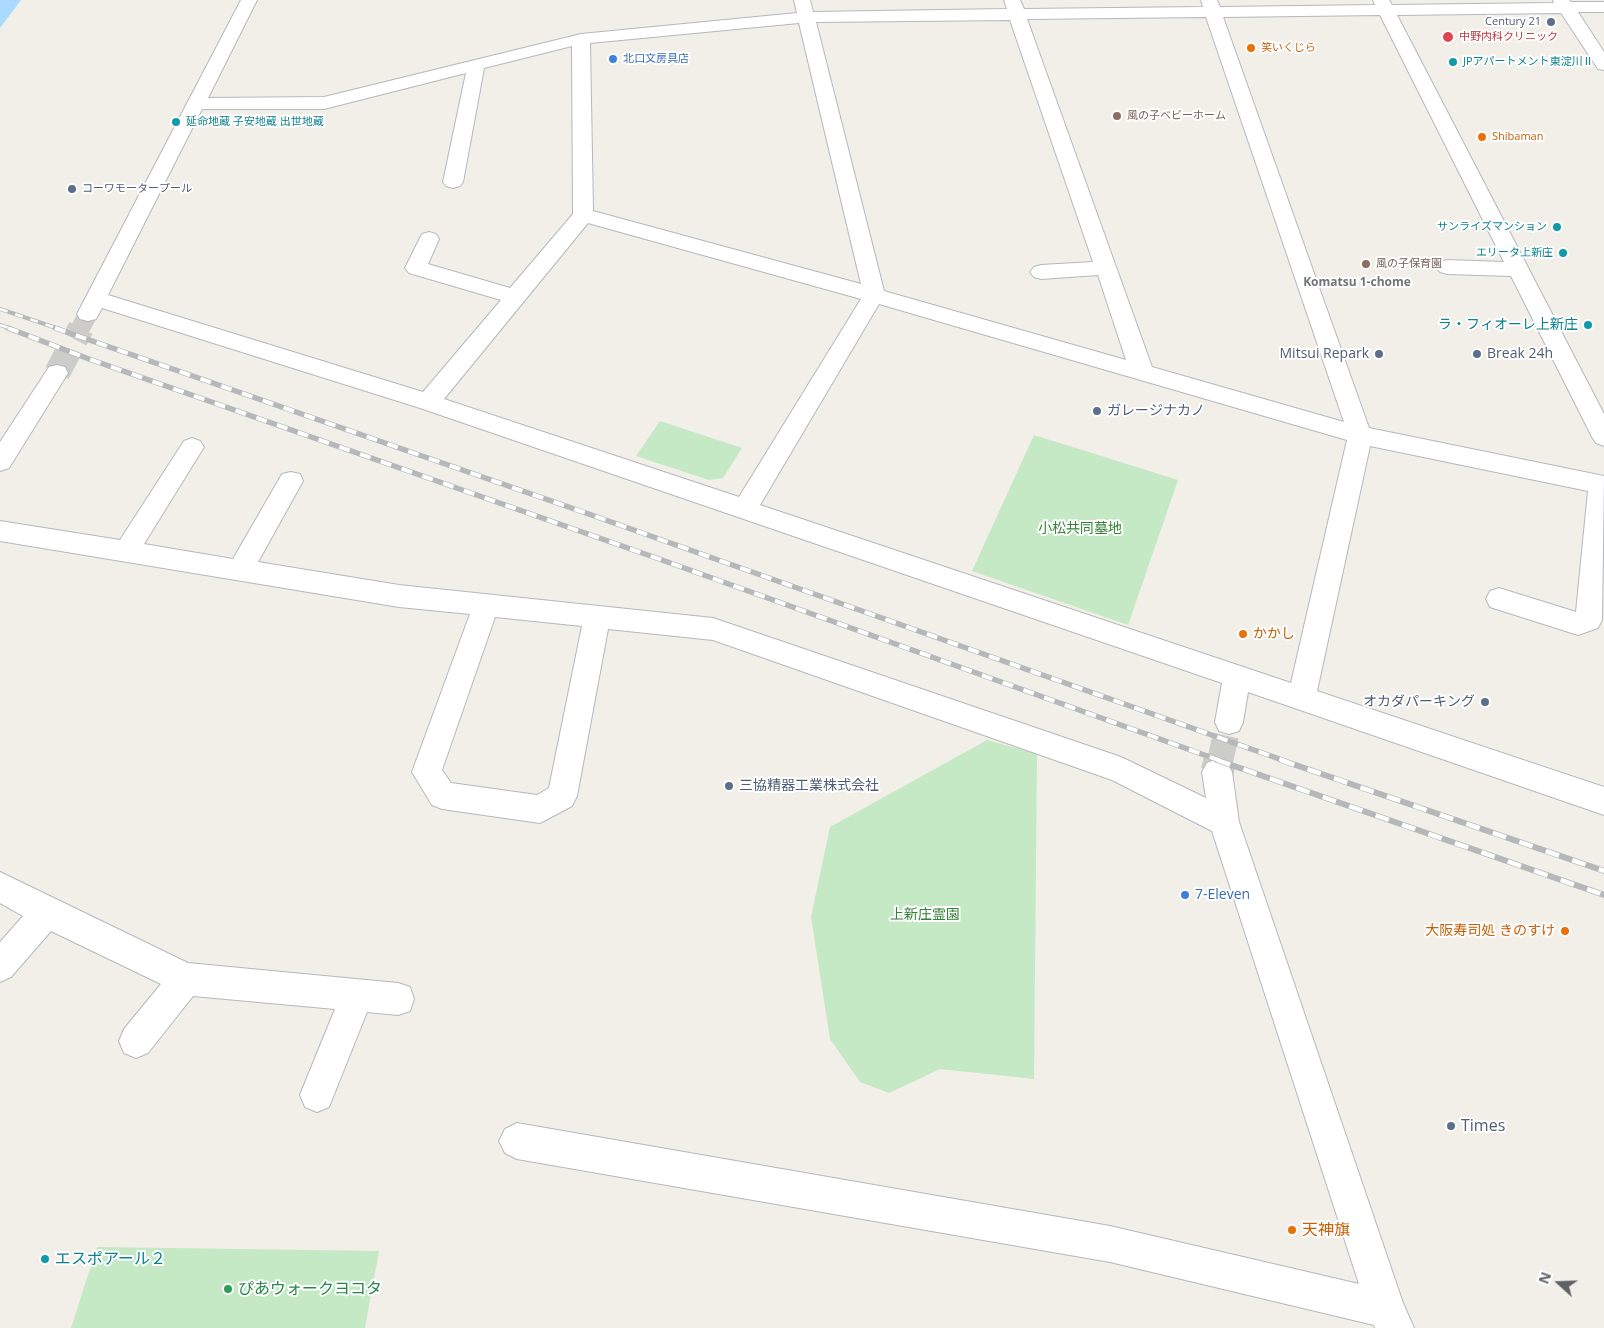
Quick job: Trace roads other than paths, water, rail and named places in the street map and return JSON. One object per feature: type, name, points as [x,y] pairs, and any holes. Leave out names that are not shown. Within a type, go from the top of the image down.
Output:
[{"type":"street","points":[[249,0],[92,306],[428,402],[1604,801]]},
{"type":"street","points":[[195,104],[324,103],[581,40],[805,8],[1564,4],[1604,7]]},
{"type":"street","points":[[1564,4],[1604,65]]},
{"type":"street","points":[[1210,5],[1360,435],[1302,698]]},
{"type":"street","points":[[1384,5],[1604,437]]},
{"type":"street","points":[[1015,7],[1142,372]]},
{"type":"street","points":[[745,508],[874,295],[805,8]]},
{"type":"street","points":[[428,402],[583,215],[581,40]]},
{"type":"street","points":[[453,182],[476,66]]},
{"type":"street","points":[[583,215],[874,295],[1360,435],[1602,485],[1589,620],[1578,624],[1499,599]]},
{"type":"street","points":[[429,239],[416,268],[515,297]]},
{"type":"street","points":[[1446,267],[1518,269]]},
{"type":"street","points":[[1041,272],[1106,268]]},
{"type":"street","points":[[0,462],[57,372]]},
{"type":"street","points":[[126,552],[192,447]]},
{"type":"street","points":[[240,570],[291,481]]},
{"type":"street","points":[[0,531],[399,596],[713,629],[1121,770],[1224,822]]},
{"type":"street","points":[[486,606],[427,772],[442,795],[540,809],[562,796],[597,617]]},
{"type":"street","points":[[1229,722],[1237,676]]},
{"type":"street","points":[[1217,772],[1224,822],[1391,1318]]},
{"type":"street","points":[[0,887],[47,912],[186,979],[398,999]]},
{"type":"street","points":[[0,966],[47,912]]},
{"type":"street","points":[[136,1041],[186,979]]},
{"type":"street","points":[[318,1095],[357,995]]},
{"type":"street","points":[[517,1141],[1110,1244],[1391,1318]]},
{"type":"water","points":[[0,0],[21,0],[0,28]]},
{"type":"tunnel","points":[[80,329],[88,314]]},
{"type":"tunnel","points":[[57,373],[81,328]]},
{"type":"tunnel","points":[[1220,761],[1229,722]]},
{"type":"tunnel","points":[[1217,772],[1220,760]]},
{"type":"railway","points":[[0,309],[59,329]]},
{"type":"railway","points":[[0,325],[12,329]]},
{"type":"railway","points":[[8,328],[89,359],[662,560],[1221,761]]},
{"type":"railway","points":[[55,328],[583,512],[1285,761]]},
{"type":"railway","points":[[1217,760],[1604,895]]},
{"type":"railway","points":[[1281,760],[1604,871]]},
{"type":"place","name":"Century 21","points":[[1551,22]]},
{"type":"place","name":"中野内科クリニック","points":[[1448,37]]},
{"type":"place","name":"笑いくじら","points":[[1251,48]]},
{"type":"place","name":"北口文房具店","points":[[613,59]]},
{"type":"place","name":"JPアパートメント東淀川Ⅱ","points":[[1453,62]]},
{"type":"place","name":"風の子ベビーホーム","points":[[1117,116]]},
{"type":"place","name":"延命地蔵 子安地蔵 出世地蔵","points":[[176,122]]},
{"type":"place","name":"Shibaman","points":[[1482,137]]},
{"type":"place","name":"コーワモータープール","points":[[72,189]]},
{"type":"place","name":"サンライズマンション","points":[[1557,227]]},
{"type":"place","name":"エリータ上新庄","points":[[1563,253]]},
{"type":"place","name":"風の子保育園","points":[[1366,264]]},
{"type":"place","name":"ラ・フィオーレ上新庄","points":[[1588,325]]},
{"type":"place","name":"Mitsui Repark","points":[[1379,354]]},
{"type":"place","name":"Break 24h","points":[[1477,354]]},
{"type":"place","name":"ガレージナカノ","points":[[1097,411]]},
{"type":"place","name":"かかし","points":[[1243,634]]},
{"type":"place","name":"オカダパーキング","points":[[1485,702]]},
{"type":"place","name":"三協精器工業株式会社","points":[[729,786]]},
{"type":"place","name":"7-Eleven","points":[[1185,895]]},
{"type":"place","name":"大阪寿司処 きのすけ","points":[[1565,931]]},
{"type":"place","name":"Times","points":[[1451,1126]]},
{"type":"place","name":"天神旗","points":[[1292,1230]]},
{"type":"place","name":"エスポアール２","points":[[45,1259]]},
{"type":"place","name":"ぴあウォークヨコタ","points":[[228,1289]]},
{"type":"district","name":"Komatsu 1-chome","points":[[1357,283]]},
{"type":"park label","name":"小松共同墓地","points":[[1080,529]]},
{"type":"park label","name":"上新庄霊園","points":[[925,915]]}]
